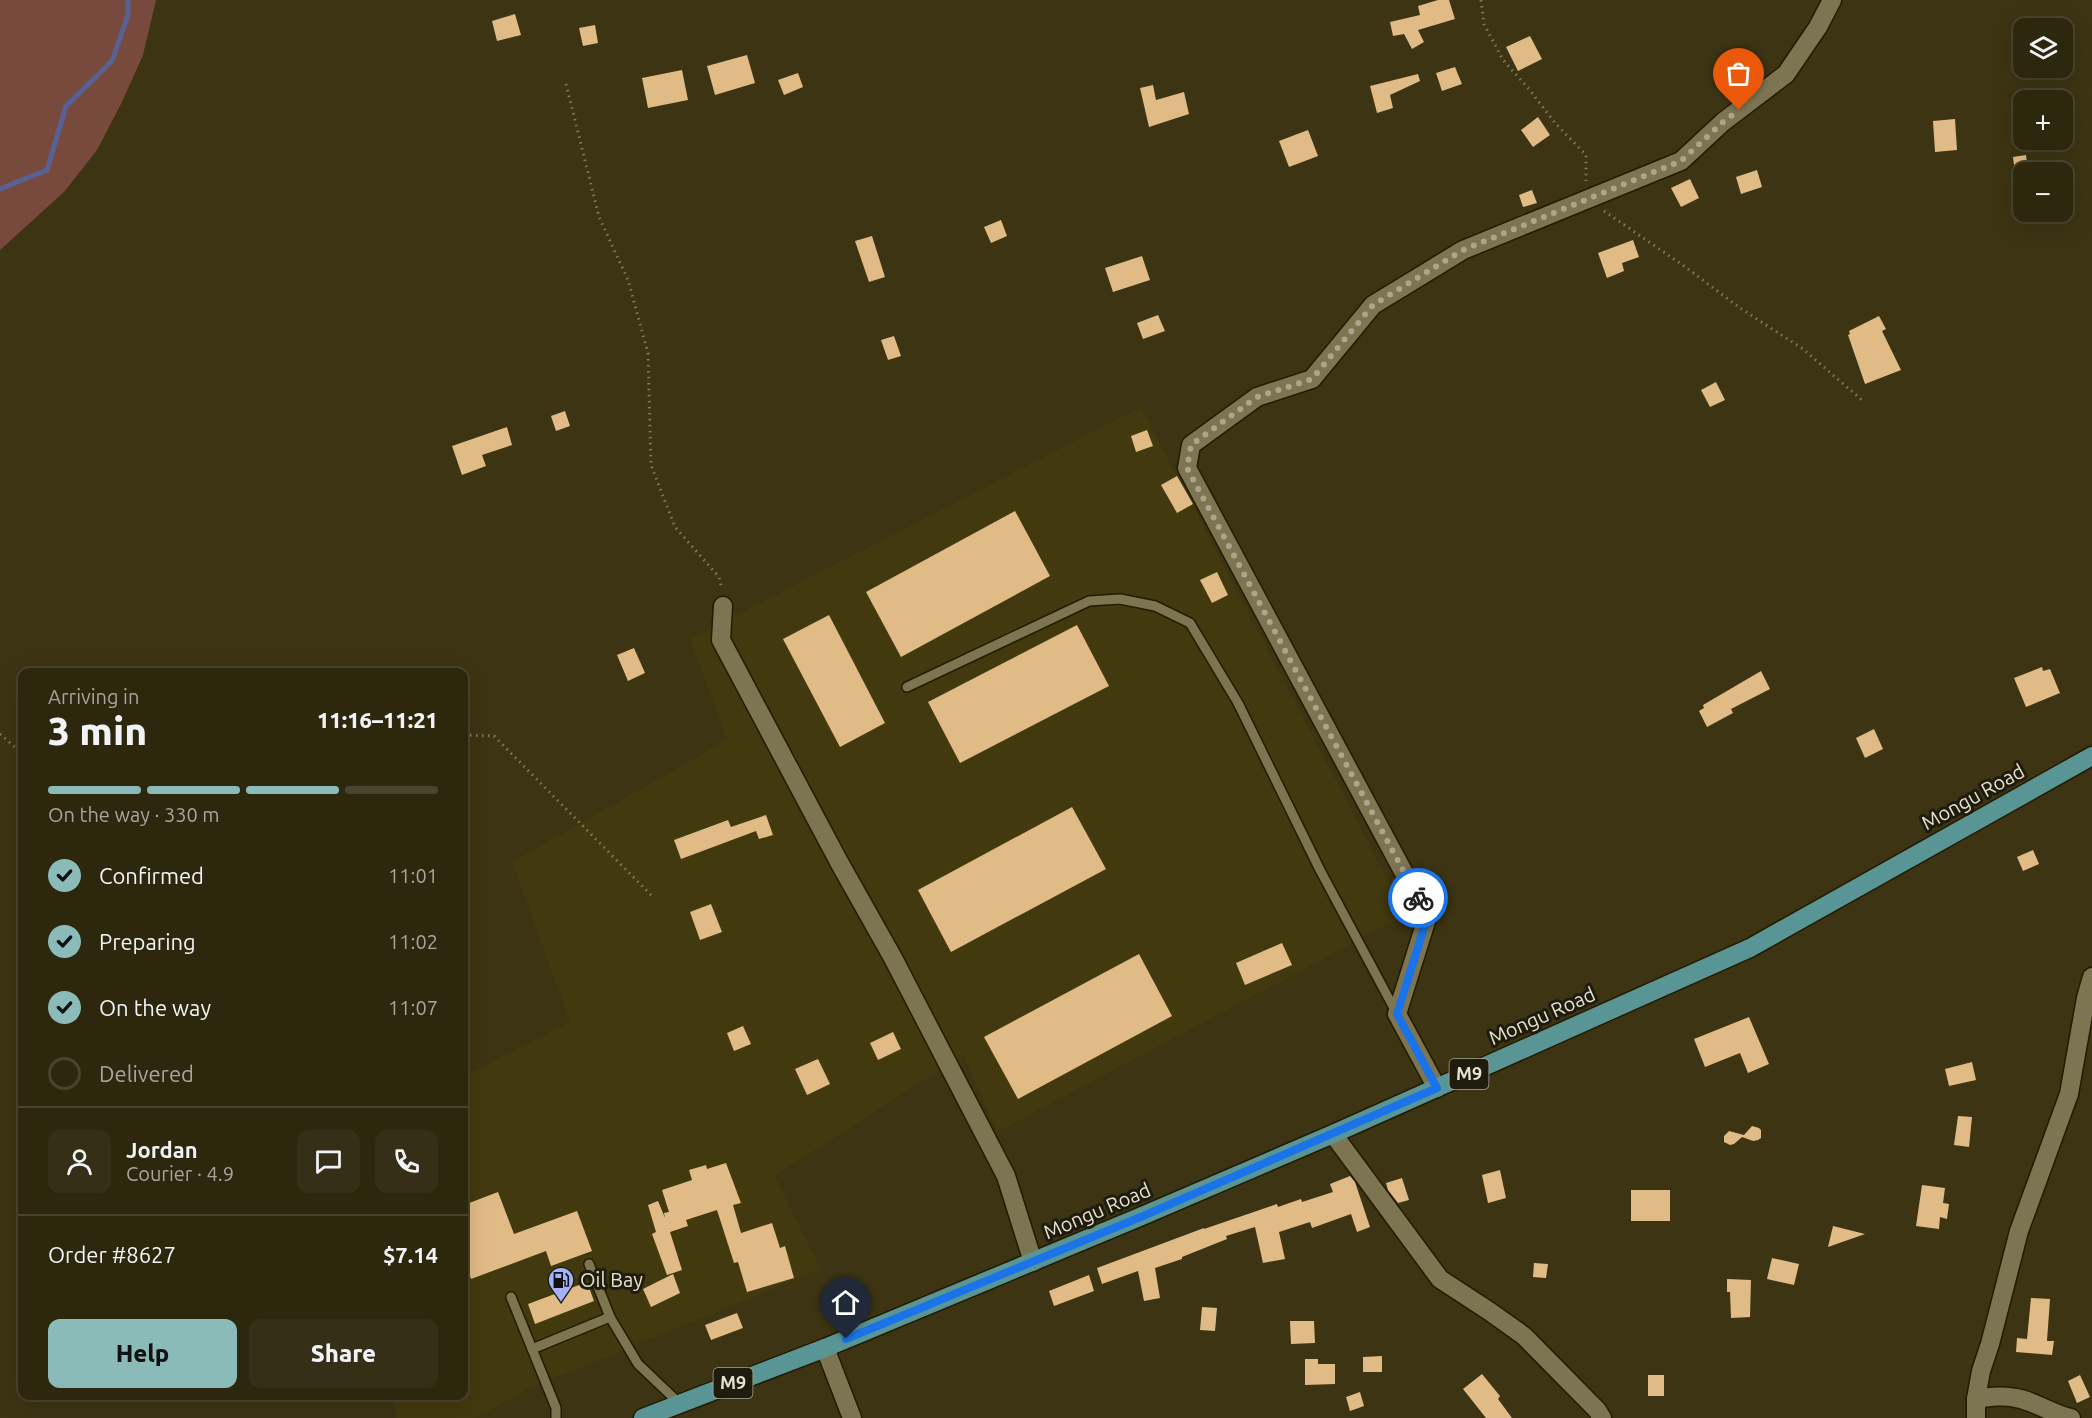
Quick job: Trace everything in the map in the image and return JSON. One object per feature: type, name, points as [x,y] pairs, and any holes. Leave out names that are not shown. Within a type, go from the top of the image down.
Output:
[{"type":"main road","name":"Mongu Road","points":[[825,1348],[1333,1134],[1750,948],[2092,756]]},
{"type":"main road","name":"M9","points":[[643,1418],[825,1348]]},
{"type":"street","points":[[1437,1088],[1397,1014],[1428,915],[1187,468],[1191,445],[1257,397],[1312,379],[1373,305],[1463,250],[1681,161],[1723,122],[1786,74],[1818,27],[1832,0]]},
{"type":"street","points":[[723,606],[721,640],[839,862],[893,958],[1006,1176],[1033,1262]]},
{"type":"street","points":[[1976,1418],[1976,1399],[1982,1371],[2019,1231],[2069,1094],[2086,998],[2092,977]]},
{"type":"street","points":[[1333,1134],[1440,1279],[1524,1336],[1597,1410],[1602,1418]]},
{"type":"street","points":[[825,1348],[852,1418]]},
{"type":"street","points":[[1976,1399],[2001,1396],[2017,1398],[2071,1418]]},
{"type":"lane","points":[[908,687],[1089,601],[1120,599],[1155,606],[1190,623],[1238,703],[1320,870],[1397,1014]]},
{"type":"lane","points":[[589,1264],[610,1317],[638,1364],[679,1403]]},
{"type":"lane","points":[[511,1297],[556,1408],[556,1418]]},
{"type":"lane","points":[[532,1349],[610,1317]]},
{"type":"path","points":[[1481,0],[1484,24],[1503,60],[1555,123],[1587,155],[1586,199],[1684,266],[1740,308],[1803,349],[1863,401]]},
{"type":"path","points":[[566,84],[599,217],[628,280],[648,353],[651,465],[675,527],[719,577],[723,606]]},
{"type":"path","points":[[0,734],[18,750]]},
{"type":"path","points":[[468,735],[494,736],[654,898]]},
{"type":"shaded area","points":[[0,0],[156,0],[143,55],[97,150],[64,192],[0,250]]},
{"type":"shaded area","points":[[1141,407],[1406,915],[997,1132],[963,1055],[775,1176],[821,1269],[526,1390],[476,1418],[396,1418],[394,1400],[468,1400],[468,1074],[570,1022],[512,862],[727,740],[690,639]]},
{"type":"building","points":[[1438,0],[1449,0],[1455,19],[1418,30],[1424,42],[1412,49],[1404,34],[1393,36],[1390,22],[1420,15],[1418,6]]},
{"type":"building","points":[[515,14],[521,35],[497,41],[492,21]]},
{"type":"building","points":[[595,25],[598,43],[583,46],[579,28]]},
{"type":"building","points":[[1530,36],[1542,59],[1518,71],[1506,47]]},
{"type":"building","points":[[747,55],[755,83],[715,95],[707,66]]},
{"type":"building","points":[[1455,67],[1462,84],[1442,91],[1436,73]]},
{"type":"building","points":[[682,70],[688,100],[648,108],[642,78]]},
{"type":"building","points":[[798,73],[803,87],[784,95],[778,80]]},
{"type":"building","points":[[1418,74],[1420,81],[1390,95],[1393,108],[1377,113],[1370,86]]},
{"type":"building","points":[[1153,85],[1156,100],[1184,92],[1189,114],[1149,127],[1140,88]]},
{"type":"building","points":[[1538,117],[1550,135],[1533,147],[1521,130]]},
{"type":"building","points":[[1955,119],[1957,150],[1935,152],[1933,121]]},
{"type":"building","points":[[1308,130],[1318,156],[1289,167],[1279,141]]},
{"type":"building","points":[[2026,155],[2027,162],[2014,162],[2013,157]]},
{"type":"building","points":[[1757,170],[1762,187],[1741,194],[1736,177]]},
{"type":"building","points":[[1690,179],[1699,198],[1681,207],[1671,188]]},
{"type":"building","points":[[1532,190],[1537,203],[1523,207],[1519,195]]},
{"type":"building","points":[[1001,220],[1007,236],[991,243],[984,227]]},
{"type":"building","points":[[872,236],[885,277],[869,282],[855,241]]},
{"type":"building","points":[[1633,240],[1639,257],[1622,263],[1624,271],[1607,278],[1598,253]]},
{"type":"building","points":[[1142,256],[1150,280],[1113,292],[1105,268]]},
{"type":"building","points":[[1158,315],[1165,331],[1143,339],[1137,323]]},
{"type":"building","points":[[1879,316],[1886,329],[1882,331],[1901,370],[1865,384],[1848,335],[1849,331]]},
{"type":"building","points":[[894,336],[901,356],[888,360],[881,340]]},
{"type":"building","points":[[1716,382],[1725,400],[1710,407],[1701,390]]},
{"type":"building","points":[[565,411],[570,426],[556,431],[551,416]]},
{"type":"building","points":[[507,427],[512,445],[482,455],[486,466],[462,475],[452,446]]},
{"type":"building","points":[[1147,430],[1153,446],[1136,452],[1131,436]]},
{"type":"building","points":[[1177,476],[1193,504],[1177,513],[1161,485]]},
{"type":"building","points":[[1015,511],[1050,576],[901,657],[866,592]]},
{"type":"building","points":[[1217,572],[1228,595],[1212,603],[1200,580]]},
{"type":"building","points":[[829,615],[885,723],[840,747],[783,639]]},
{"type":"building","points":[[1077,625],[1109,686],[960,763],[928,702]]},
{"type":"building","points":[[634,648],[645,673],[628,681],[617,655]]},
{"type":"building","points":[[2042,667],[2043,671],[2050,669],[2060,693],[2026,707],[2014,678]]},
{"type":"building","points":[[1761,671],[1770,689],[1731,709],[1733,713],[1707,727],[1699,711],[1704,708],[1703,705]]},
{"type":"building","points":[[1874,729],[1883,749],[1865,758],[1856,738]]},
{"type":"building","points":[[1072,807],[1106,869],[951,952],[918,890]]},
{"type":"building","points":[[766,815],[773,835],[759,839],[756,831],[681,859],[674,840],[728,820],[731,827]]},
{"type":"building","points":[[2033,850],[2039,864],[2023,871],[2017,857]]},
{"type":"building","points":[[711,904],[722,932],[700,940],[690,912]]},
{"type":"building","points":[[1282,943],[1292,965],[1245,985],[1236,963]]},
{"type":"building","points":[[1139,954],[1172,1016],[1018,1099],[984,1037]]},
{"type":"building","points":[[1749,1017],[1769,1064],[1748,1073],[1740,1053],[1705,1067],[1694,1039]]},
{"type":"building","points":[[743,1026],[751,1044],[734,1051],[727,1033]]},
{"type":"building","points":[[893,1032],[901,1049],[878,1060],[870,1043]]},
{"type":"building","points":[[818,1059],[830,1084],[807,1095],[795,1069]]},
{"type":"building","points":[[1972,1062],[1976,1080],[1949,1086],[1945,1069]]},
{"type":"building","points":[[1958,1116],[1972,1117],[1969,1147],[1954,1145]]},
{"type":"building","points":[[1752,1126],[1761,1130],[1761,1138],[1758,1140],[1753,1141],[1742,1137],[1734,1144],[1724,1142],[1724,1136],[1729,1131],[1744,1135]]},
{"type":"building","points":[[726,1163],[741,1203],[733,1205],[741,1233],[772,1223],[780,1248],[785,1246],[794,1278],[747,1292],[738,1262],[734,1263],[717,1210],[686,1220],[688,1226],[670,1232],[682,1270],[667,1275],[652,1234],[656,1232],[648,1205],[658,1201],[665,1218],[664,1213],[669,1212],[662,1190],[692,1180],[689,1170],[706,1165],[707,1169]]},
{"type":"building","points":[[1500,1170],[1506,1198],[1488,1203],[1482,1175]]},
{"type":"building","points":[[1350,1176],[1355,1182],[1370,1227],[1357,1232],[1351,1214],[1312,1228],[1310,1222],[1279,1232],[1285,1259],[1263,1263],[1255,1227],[1226,1236],[1227,1239],[1155,1268],[1160,1298],[1144,1301],[1138,1271],[1102,1284],[1097,1268],[1204,1228],[1277,1204],[1278,1207],[1301,1199],[1302,1202],[1333,1192],[1330,1184]]},
{"type":"building","points":[[1402,1178],[1409,1200],[1398,1203],[1388,1190],[1386,1183]]},
{"type":"building","points":[[1922,1185],[1945,1188],[1943,1203],[1949,1204],[1947,1219],[1940,1217],[1939,1229],[1916,1226]]},
{"type":"building","points":[[1631,1190],[1670,1190],[1670,1221],[1631,1221]]},
{"type":"building","points":[[498,1192],[514,1234],[577,1211],[592,1251],[551,1266],[546,1251],[471,1279],[468,1270],[468,1203]]},
{"type":"building","points":[[1833,1226],[1865,1234],[1828,1247]]},
{"type":"building","points":[[1772,1258],[1799,1264],[1794,1285],[1767,1279]]},
{"type":"building","points":[[1534,1263],[1548,1264],[1546,1278],[1533,1277]]},
{"type":"building","points":[[673,1274],[680,1293],[651,1307],[643,1289]]},
{"type":"building","points":[[1089,1275],[1094,1291],[1054,1306],[1049,1291]]},
{"type":"building","points":[[1727,1279],[1751,1280],[1750,1317],[1731,1318]]},
{"type":"building","name":"Oil Bay","points":[[587,1282],[594,1301],[535,1324],[528,1304]]},
{"type":"building","points":[[2031,1298],[2050,1299],[2047,1341],[2054,1341],[2052,1355],[2016,1352],[2017,1338],[2027,1339]]},
{"type":"building","points":[[1202,1307],[1217,1308],[1215,1331],[1200,1330]]},
{"type":"building","points":[[737,1313],[743,1328],[711,1340],[705,1325]]},
{"type":"building","points":[[1290,1321],[1314,1321],[1315,1343],[1291,1344]]},
{"type":"building","points":[[1382,1356],[1382,1372],[1363,1372],[1363,1357]]},
{"type":"building","points":[[1305,1359],[1318,1359],[1318,1364],[1335,1364],[1335,1384],[1305,1385]]},
{"type":"building","points":[[1482,1374],[1500,1396],[1498,1399],[1512,1418],[1486,1418],[1463,1389]]},
{"type":"building","points":[[1648,1375],[1664,1375],[1664,1396],[1648,1396]]},
{"type":"building","points":[[2080,1375],[2090,1397],[2077,1403],[2068,1381]]},
{"type":"building","points":[[1360,1392],[1364,1406],[1350,1411],[1346,1397]]},
{"type":"waterway","points":[[0,189],[47,170],[66,106],[112,61],[128,15],[128,0]]},
{"type":"way so far","points":[[1418,898],[1187,468],[1191,445],[1257,397],[1312,379],[1373,305],[1463,250],[1681,161],[1739,110]]},
{"type":"place","name":"Oil Bay","points":[[561,1303]]},
{"type":"route","points":[[846,1339],[1143,1216],[1437,1088],[1397,1014],[1428,915],[1418,898]]}]
